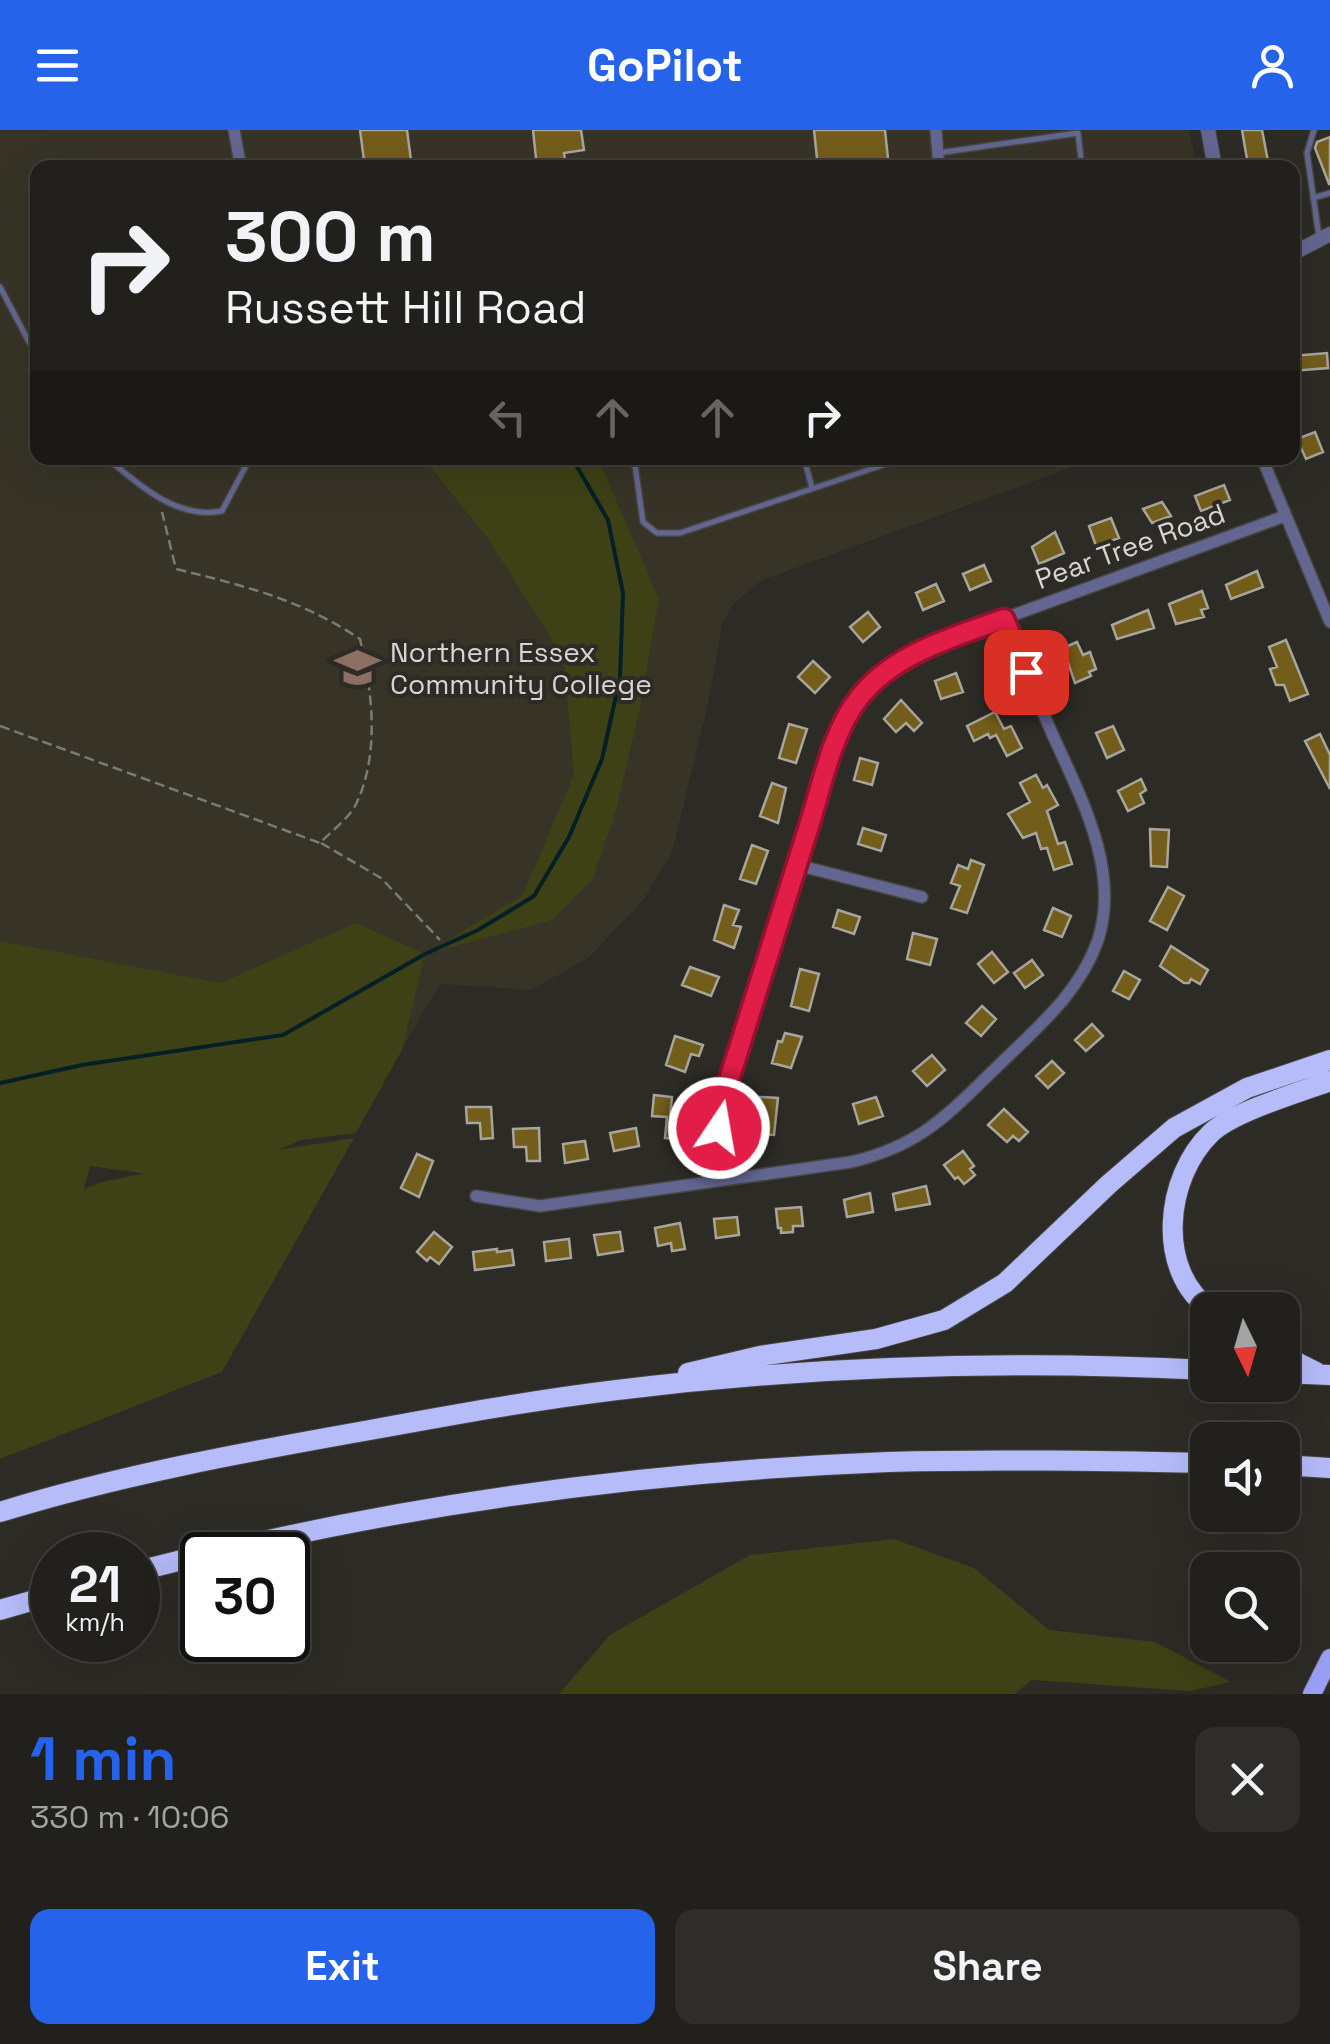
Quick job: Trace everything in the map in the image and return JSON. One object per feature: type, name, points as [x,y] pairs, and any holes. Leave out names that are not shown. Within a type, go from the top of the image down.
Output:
[{"type":"highway","points":[[619,1390],[760,1356],[876,1338],[944,1320],[1005,1283],[1174,1128],[1247,1088],[1330,1060]]},
{"type":"highway","points":[[1193,1292],[1177,1261],[1171,1215],[1182,1172],[1212,1132],[1264,1104],[1330,1081]]},
{"type":"highway","points":[[1300,1363],[1326,1375]]},
{"type":"highway","points":[[0,1512],[222,1456],[478,1409],[619,1390],[885,1369],[1110,1365],[1190,1369]]},
{"type":"highway","points":[[1300,1374],[1326,1375]]},
{"type":"highway","points":[[310,1533],[497,1500],[732,1472],[886,1462],[1190,1463]]},
{"type":"highway","points":[[1300,1466],[1330,1468]]},
{"type":"highway","points":[[0,1610],[30,1601]]},
{"type":"main road","points":[[1312,1694],[1330,1658]]},
{"type":"street","points":[[234,130],[239,160]]},
{"type":"street","points":[[936,130],[939,160]]},
{"type":"street","points":[[1208,130],[1213,160]]},
{"type":"street","points":[[1300,250],[1325,237]]},
{"type":"street","points":[[1265,465],[1330,622]]},
{"type":"street","name":"Pear Tree Road","points":[[724,1178],[719,1116],[838,740],[858,698],[899,663],[956,636],[1285,516]]},
{"type":"street","points":[[476,1196],[540,1206],[851,1162],[882,1154],[930,1130],[1045,1021],[1071,992],[1098,939],[1103,914],[1103,872],[1096,841],[1004,619]]},
{"type":"street","points":[[797,865],[922,897]]},
{"type":"lane","points":[[1314,130],[1307,153],[1313,198],[1325,237]]},
{"type":"lane","points":[[938,153],[1078,133],[1081,160]]},
{"type":"lane","points":[[1313,198],[1330,193]]},
{"type":"lane","points":[[0,287],[29,340]]},
{"type":"lane","points":[[117,465],[180,509],[204,514],[222,511],[246,465]]},
{"type":"lane","points":[[635,465],[643,522],[658,533],[680,533],[883,465]]},
{"type":"lane","points":[[806,465],[812,488]]},
{"type":"path","points":[[158,496],[176,569],[250,588],[323,614],[360,638],[371,688],[370,752],[357,805],[320,843]]},
{"type":"path","points":[[0,726],[320,843],[381,878],[440,940]]},
{"type":"shaded area","name":"Northern Essex Community College","points":[[0,130],[1189,130],[1195,160],[30,160],[30,465],[1078,465],[762,580],[731,606],[722,626],[707,709],[672,852],[644,899],[589,957],[532,990],[440,984],[365,1113],[120,1153],[0,1198]]},
{"type":"green space","points":[[429,465],[601,465],[659,599],[640,708],[616,811],[593,878],[552,920],[425,954],[523,895],[574,774],[564,658],[487,537]]},
{"type":"green space","points":[[356,923],[425,954],[402,1050],[356,1133],[301,1140],[278,1150],[354,1138],[222,1372],[0,1459],[0,941],[220,983]],"holes":[[[90,1166],[141,1173],[101,1182],[84,1189]]]},
{"type":"green space","points":[[894,1539],[974,1568],[1049,1630],[1155,1642],[1231,1682],[1190,1691],[1032,1680],[1014,1694],[559,1694],[610,1635],[750,1555]]},
{"type":"building","points":[[360,130],[407,130],[411,160],[364,160]]},
{"type":"building","points":[[533,130],[581,130],[584,150],[564,153],[565,160],[536,160]]},
{"type":"building","points":[[814,130],[885,130],[888,160],[817,160]]},
{"type":"building","points":[[1242,130],[1262,130],[1268,160],[1247,160]]},
{"type":"building","points":[[1330,137],[1329,184],[1315,148],[1317,142]]},
{"type":"building","points":[[1327,353],[1328,368],[1300,370],[1300,355]]},
{"type":"building","points":[[1315,432],[1323,452],[1306,459],[1300,438]]},
{"type":"building","points":[[1224,485],[1230,500],[1201,511],[1195,496]]},
{"type":"building","points":[[1162,502],[1171,516],[1152,523],[1143,509]]},
{"type":"building","points":[[1111,518],[1119,538],[1096,546],[1089,526]]},
{"type":"building","points":[[1055,532],[1064,553],[1039,564],[1032,547]]},
{"type":"building","points":[[984,565],[991,581],[970,590],[963,574]]},
{"type":"building","points":[[1257,571],[1263,587],[1231,599],[1226,585]]},
{"type":"building","points":[[936,584],[944,601],[923,610],[916,593]]},
{"type":"building","points":[[1202,591],[1208,608],[1201,610],[1204,617],[1176,624],[1169,604]]},
{"type":"building","points":[[1148,610],[1154,628],[1117,639],[1112,625]]},
{"type":"building","points":[[868,612],[880,627],[863,642],[850,627]]},
{"type":"building","points":[[1286,640],[1308,694],[1290,701],[1284,685],[1276,685],[1270,669],[1277,667],[1269,647]]},
{"type":"building","points":[[1077,642],[1083,655],[1090,652],[1096,669],[1089,672],[1091,676],[1075,683],[1063,648]]},
{"type":"building","points":[[813,661],[830,677],[815,693],[798,677]]},
{"type":"building","points":[[956,673],[963,692],[941,699],[935,681]]},
{"type":"building","points":[[901,700],[922,723],[914,731],[906,723],[896,732],[884,719]]},
{"type":"building","points":[[995,712],[1004,729],[1011,726],[1022,748],[1007,756],[996,735],[990,738],[988,734],[974,741],[967,726]]},
{"type":"building","points":[[789,724],[807,729],[796,763],[779,758]]},
{"type":"building","points":[[1113,726],[1124,750],[1107,758],[1096,733]]},
{"type":"building","points":[[1320,734],[1330,755],[1330,789],[1305,741]]},
{"type":"building","points":[[860,758],[878,763],[872,785],[854,780]]},
{"type":"building","points":[[1036,775],[1058,805],[1047,811],[1058,844],[1065,842],[1072,864],[1054,870],[1047,848],[1041,849],[1036,833],[1023,838],[1008,814],[1030,802],[1020,783]]},
{"type":"building","points":[[1141,779],[1146,790],[1140,794],[1144,803],[1128,811],[1118,791]]},
{"type":"building","points":[[772,783],[786,788],[778,823],[760,816]]},
{"type":"building","points":[[863,828],[886,835],[881,851],[858,844]]},
{"type":"building","points":[[1150,829],[1169,830],[1167,867],[1151,866]]},
{"type":"building","points":[[752,845],[768,851],[756,884],[740,879]]},
{"type":"building","points":[[971,860],[984,865],[967,913],[951,908],[960,886],[951,883],[958,865],[968,869]]},
{"type":"building","points":[[1168,887],[1184,896],[1167,930],[1150,921]]},
{"type":"building","points":[[724,905],[739,910],[733,925],[741,927],[734,948],[714,940]]},
{"type":"building","points":[[1053,908],[1071,916],[1062,937],[1044,930]]},
{"type":"building","points":[[838,910],[860,917],[854,934],[833,927]]},
{"type":"building","points":[[913,933],[937,939],[930,965],[907,959]]},
{"type":"building","points":[[1171,946],[1208,970],[1200,984],[1191,979],[1184,983],[1160,966]]},
{"type":"building","points":[[992,952],[1008,972],[994,983],[978,964]]},
{"type":"building","points":[[1032,960],[1043,975],[1025,988],[1014,973]]},
{"type":"building","points":[[690,967],[719,977],[711,996],[682,985]]},
{"type":"building","points":[[800,969],[819,974],[809,1011],[791,1006]]},
{"type":"building","points":[[1124,971],[1140,980],[1129,999],[1113,991]]},
{"type":"building","points":[[982,1006],[996,1019],[981,1036],[966,1023]]},
{"type":"building","points":[[1092,1024],[1103,1036],[1086,1051],[1075,1040]]},
{"type":"building","points":[[785,1033],[802,1037],[791,1068],[772,1063],[778,1041],[782,1042]]},
{"type":"building","points":[[675,1036],[703,1045],[699,1056],[691,1054],[685,1072],[666,1065]]},
{"type":"building","points":[[932,1055],[945,1070],[927,1086],[913,1071]]},
{"type":"building","points":[[1052,1061],[1064,1073],[1048,1088],[1036,1076]]},
{"type":"building","points":[[654,1095],[672,1097],[670,1116],[685,1117],[683,1140],[665,1138],[667,1117],[652,1116]]},
{"type":"building","points":[[760,1097],[778,1098],[774,1135],[755,1134]]},
{"type":"building","points":[[876,1097],[883,1116],[859,1124],[853,1104]]},
{"type":"building","points":[[466,1107],[491,1107],[493,1138],[481,1139],[480,1123],[467,1123]]},
{"type":"building","points":[[1004,1109],[1028,1132],[1019,1141],[1013,1136],[1007,1142],[988,1125]]},
{"type":"building","points":[[539,1128],[540,1161],[527,1161],[526,1147],[514,1147],[513,1129]]},
{"type":"building","points":[[636,1128],[639,1146],[614,1151],[610,1133]]},
{"type":"building","points":[[585,1141],[588,1159],[565,1163],[563,1144]]},
{"type":"building","points":[[963,1151],[974,1166],[970,1169],[975,1175],[964,1184],[944,1165]]},
{"type":"building","points":[[417,1154],[433,1161],[419,1197],[401,1188]]},
{"type":"building","points":[[926,1186],[930,1204],[896,1210],[893,1194]]},
{"type":"building","points":[[870,1193],[873,1212],[847,1217],[844,1200]]},
{"type":"building","points":[[801,1207],[803,1226],[793,1226],[793,1232],[781,1233],[776,1209]]},
{"type":"building","points":[[737,1217],[739,1235],[716,1238],[714,1219]]},
{"type":"building","points":[[680,1223],[685,1249],[672,1251],[671,1243],[658,1246],[655,1228]]},
{"type":"building","points":[[434,1232],[452,1247],[439,1264],[430,1257],[427,1261],[417,1252]]},
{"type":"building","points":[[620,1232],[623,1251],[598,1255],[594,1235]]},
{"type":"building","points":[[569,1239],[571,1258],[546,1261],[544,1242]]},
{"type":"building","points":[[512,1250],[514,1265],[475,1270],[473,1252]]},
{"type":"waterway","points":[[0,1083],[82,1065],[283,1035],[534,896],[569,837],[602,759],[620,678],[623,593],[608,520],[576,465]]},
{"type":"place","name":"Northern Essex Community College","points":[[357,668]]},
{"type":"route","points":[[719,1128],[729,1080],[827,770],[858,698],[899,663],[1004,619],[1026,672]]}]
